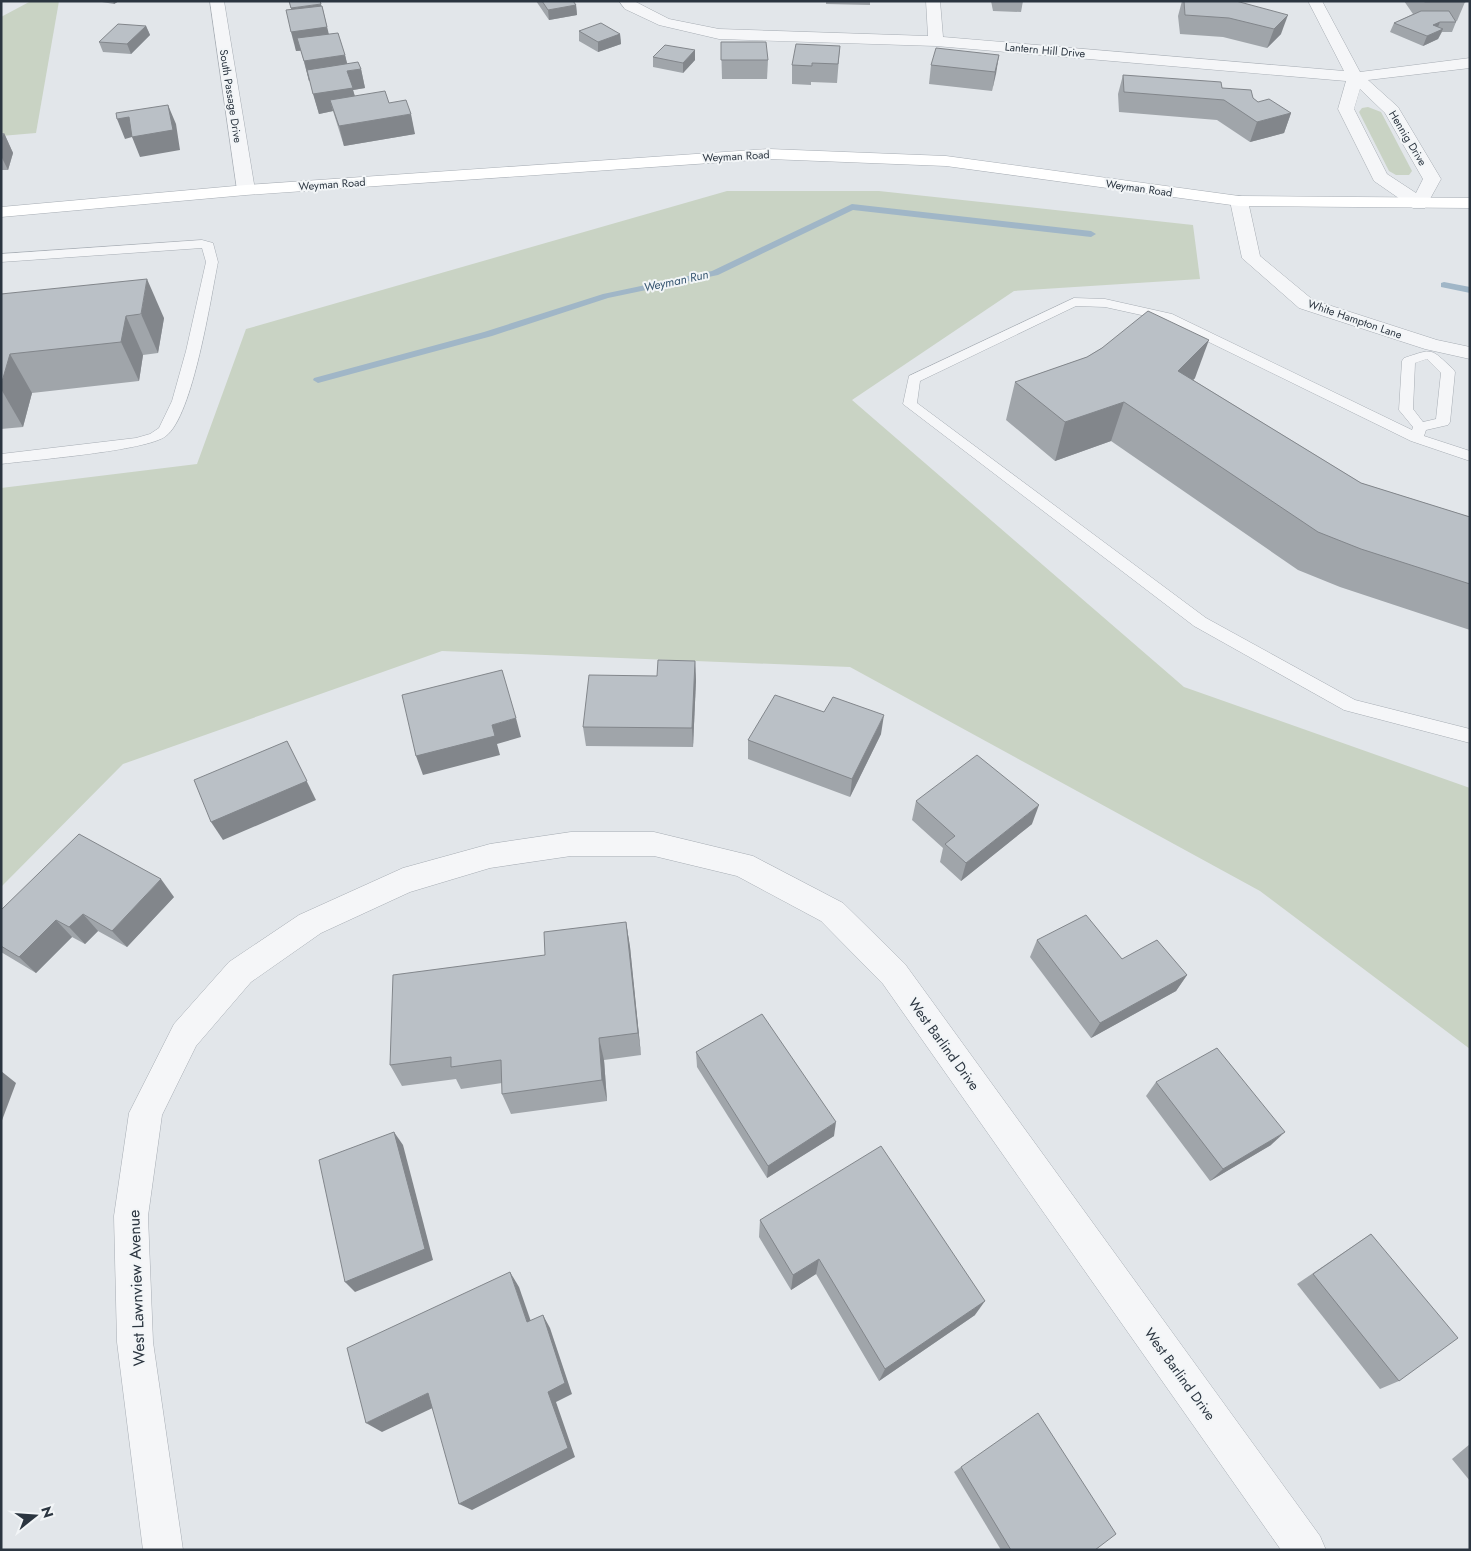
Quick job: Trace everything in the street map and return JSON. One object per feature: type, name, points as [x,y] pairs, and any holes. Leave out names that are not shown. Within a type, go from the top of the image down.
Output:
[{"type":"street","name":"South Passage Drive","points":[[217,1],[246,190]]},
{"type":"street","name":"Lantern Hill Drive","points":[[626,1],[630,6],[664,22],[719,34],[936,41],[1355,77],[1470,63]]},
{"type":"street","points":[[933,1],[936,41]]},
{"type":"street","name":"Hennig Drive","points":[[1316,1],[1355,77],[1392,110],[1432,179],[1419,204]]},
{"type":"street","points":[[1355,77],[1346,109],[1380,177],[1419,204]]},
{"type":"street","name":"Weyman Road","points":[[1,212],[246,190],[769,154],[946,161],[1238,201],[1470,203]]},
{"type":"street","name":"White Hampton Lane","points":[[1238,201],[1251,258],[1306,304],[1430,350],[1470,353]]},
{"type":"street","name":"West Barlind Drive","points":[[402,881],[490,856],[571,844],[654,844],[743,866],[832,912],[894,974],[1306,1550]]},
{"type":"street","name":"West Lawnview Avenue","points":[[164,1550],[135,1342],[131,1216],[146,1113],[185,1035],[240,972],[310,924],[402,881]]},
{"type":"lane","points":[[1,258],[202,244],[208,246],[212,262],[177,408],[164,431],[152,438],[136,442],[1,459]]},
{"type":"lane","points":[[1470,456],[1168,317],[1105,303],[1074,302],[914,379],[910,404],[1200,622],[1350,705],[1470,736]]},
{"type":"lane","points":[[1430,350],[1448,372],[1443,422],[1418,432],[1406,410],[1409,361],[1430,350]]},
{"type":"green space","points":[[31,1],[59,1],[36,133],[1,136],[1,17]]},
{"type":"green space","points":[[1368,107],[1381,112],[1412,171],[1409,175],[1396,175],[1389,171],[1359,112],[1362,108]]},
{"type":"green space","points":[[727,191],[879,191],[1193,225],[1200,279],[1014,291],[852,400],[1184,687],[1470,788],[1470,1049],[1260,891],[850,667],[442,651],[123,764],[1,887],[1,488],[197,464],[246,329]]},
{"type":"building","points":[[289,1],[320,1],[321,4],[291,8]]},
{"type":"building","points":[[542,1],[573,1],[576,5],[548,10]]},
{"type":"building","points":[[1184,1],[1236,1],[1288,15],[1274,29],[1229,18],[1185,15]]},
{"type":"building","points":[[1465,1],[1465,2],[1425,2]]},
{"type":"building","points":[[322,6],[327,27],[291,32],[286,10]]},
{"type":"building","points":[[1421,11],[1449,11],[1456,22],[1440,22],[1433,25],[1443,29],[1427,36],[1394,23]]},
{"type":"building","points":[[601,23],[620,34],[598,42],[579,31]]},
{"type":"building","points":[[118,24],[146,26],[127,44],[99,42]]},
{"type":"building","points":[[338,33],[345,55],[304,61],[297,38]]},
{"type":"building","points":[[721,42],[766,42],[768,60],[721,60]]},
{"type":"building","points":[[796,44],[840,46],[838,64],[812,63],[812,66],[792,65]]},
{"type":"building","points":[[665,45],[695,50],[683,63],[653,57]]},
{"type":"building","points":[[936,48],[999,55],[995,72],[931,65]]},
{"type":"building","points":[[358,62],[361,69],[347,71],[353,88],[313,94],[307,70]]},
{"type":"building","points":[[1123,75],[1221,82],[1222,88],[1251,90],[1253,98],[1258,102],[1269,99],[1291,113],[1257,122],[1224,100],[1124,92]]},
{"type":"building","points":[[385,91],[389,103],[406,100],[411,114],[339,126],[330,100]]},
{"type":"building","points":[[168,105],[173,130],[132,137],[129,117],[117,119],[116,113]]},
{"type":"building","points":[[147,279],[141,314],[126,316],[121,342],[10,354],[1,385],[1,294]]},
{"type":"building","points":[[1148,311],[1209,340],[1178,371],[1361,483],[1470,517],[1470,584],[1361,549],[1318,532],[1124,402],[1065,422],[1015,382],[1087,357],[1102,348]]},
{"type":"building","points":[[658,660],[695,661],[692,728],[583,727],[589,675],[657,676]]},
{"type":"building","points":[[502,670],[516,718],[492,725],[495,736],[416,756],[402,695]]},
{"type":"building","points":[[775,695],[824,712],[833,697],[884,715],[852,779],[748,740]]},
{"type":"building","points":[[287,741],[307,781],[211,822],[194,780]]},
{"type":"building","points":[[977,755],[1039,805],[966,863],[945,844],[955,836],[916,801]]},
{"type":"building","points":[[79,834],[161,879],[112,931],[83,914],[69,927],[56,920],[19,957],[1,946],[1,910]]},
{"type":"building","points":[[1086,915],[1122,959],[1157,940],[1187,975],[1100,1023],[1037,940]]},
{"type":"building","points":[[626,922],[638,1033],[599,1038],[602,1080],[502,1094],[501,1060],[451,1067],[451,1057],[390,1065],[393,975],[545,955],[544,932]]},
{"type":"building","points":[[762,1014],[836,1122],[768,1166],[696,1052]]},
{"type":"building","points":[[1217,1048],[1285,1132],[1223,1169],[1156,1082]]},
{"type":"building","points":[[394,1132],[425,1249],[345,1282],[319,1160]]},
{"type":"building","points":[[881,1146],[985,1301],[885,1369],[819,1259],[793,1275],[760,1220]]},
{"type":"building","points":[[1371,1234],[1458,1338],[1399,1381],[1313,1274]]},
{"type":"building","points":[[510,1272],[527,1322],[543,1315],[565,1383],[548,1392],[568,1448],[459,1504],[428,1393],[366,1423],[347,1348]]},
{"type":"building","points":[[1038,1413],[1116,1534],[1095,1550],[1011,1550],[961,1467]]},
{"type":"waterway","name":"Weyman Run","points":[[318,380],[488,334],[606,296],[715,273],[852,207],[1091,234]]},
{"type":"waterway","name":"Weyman Run","points":[[1444,285],[1470,290]]}]
